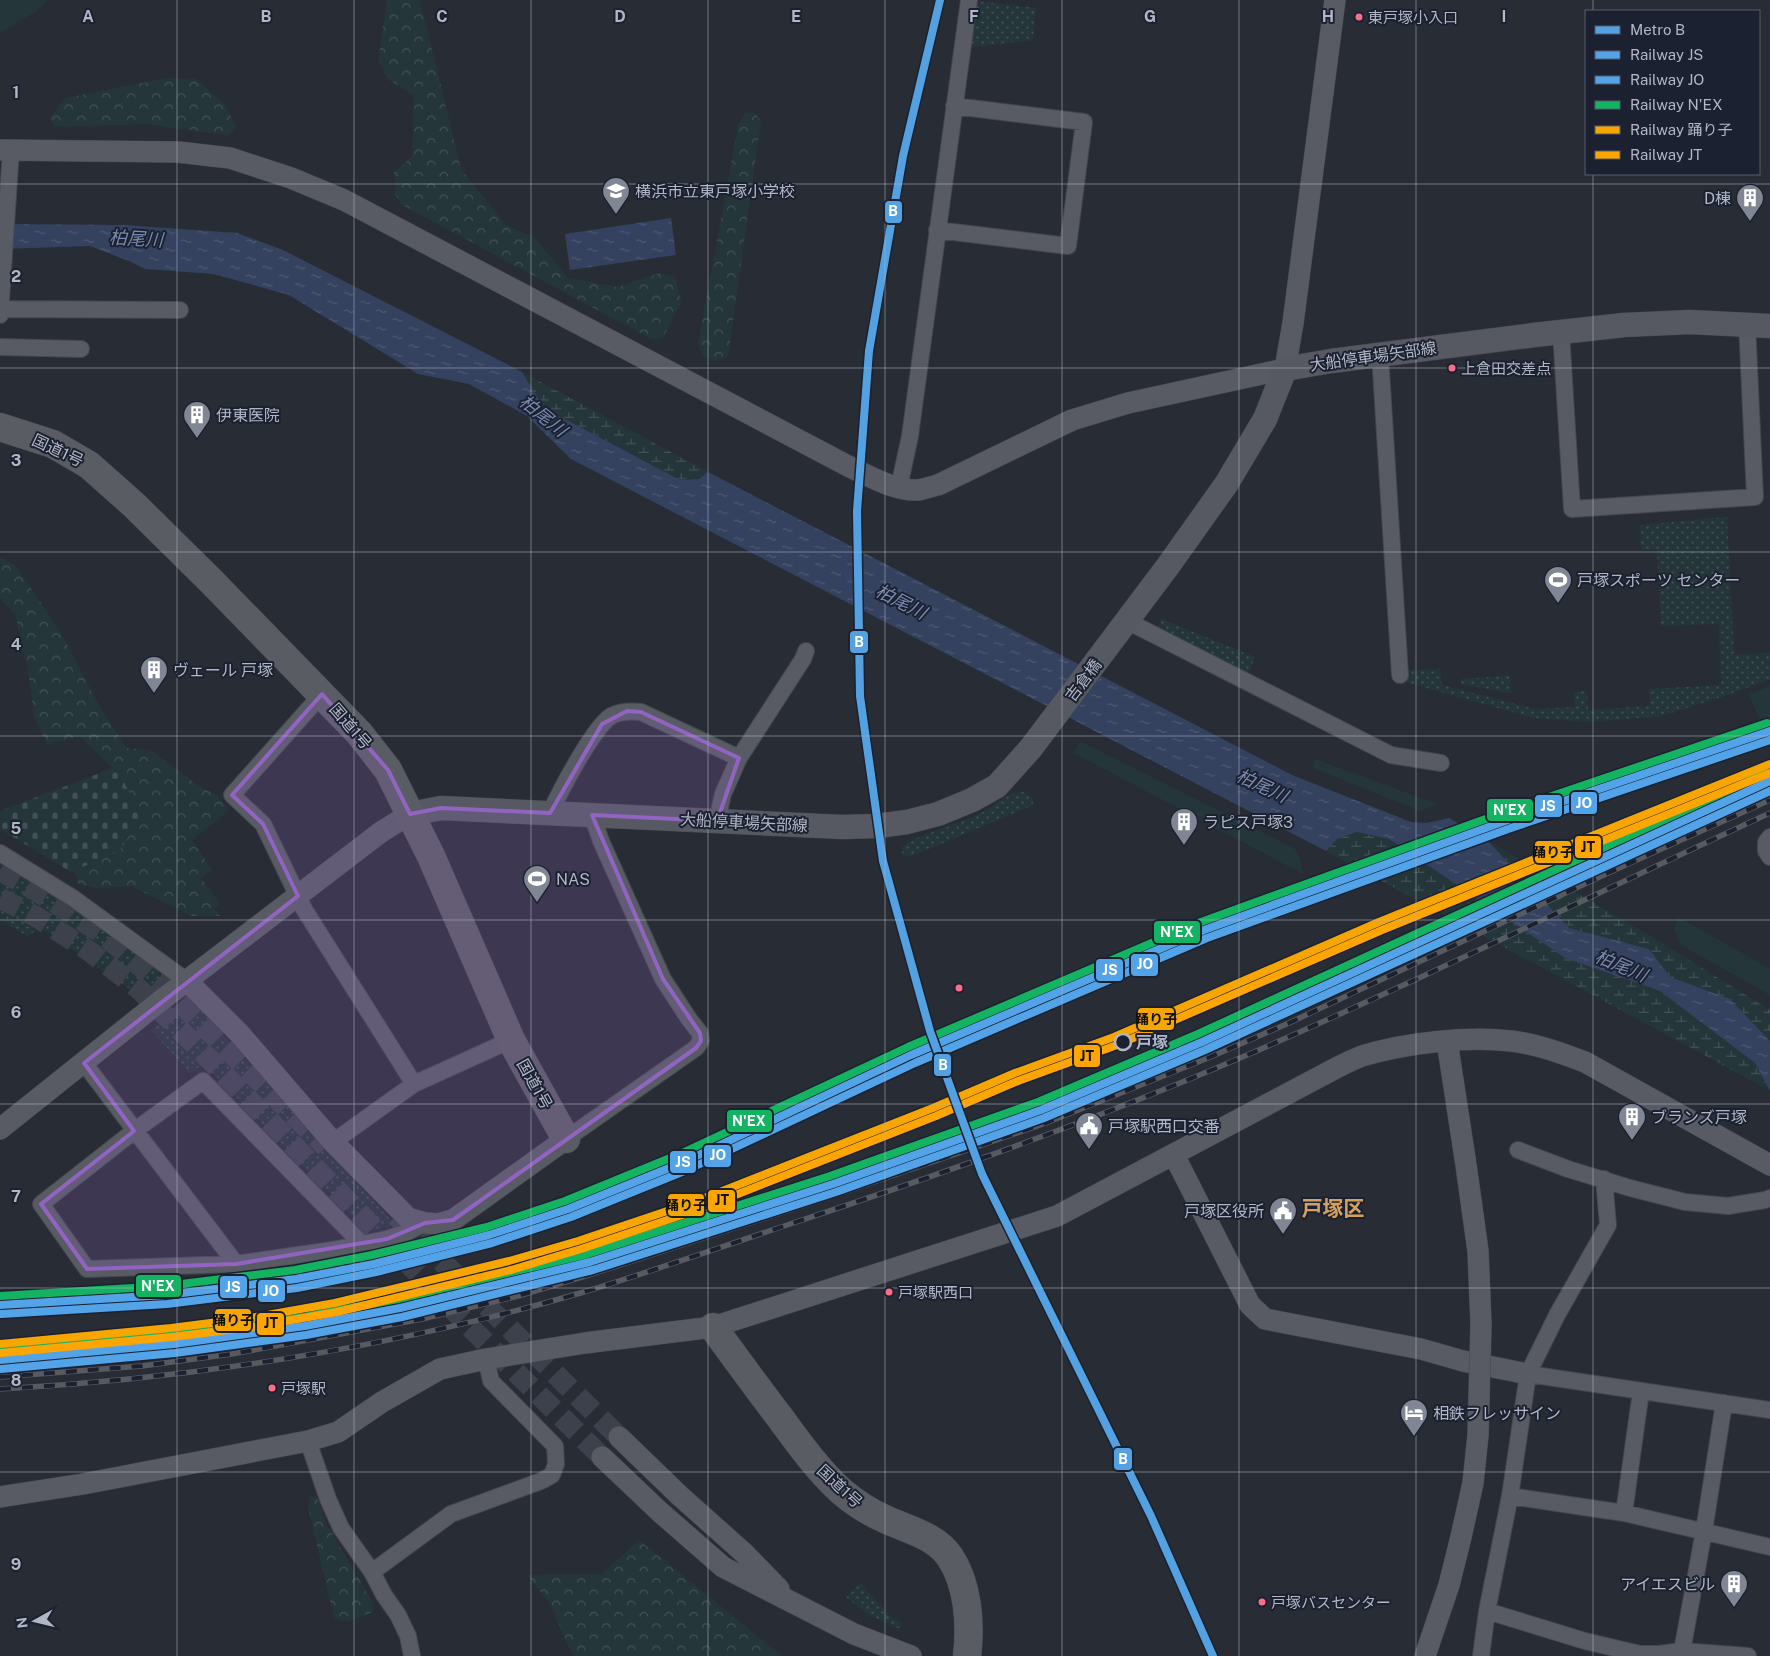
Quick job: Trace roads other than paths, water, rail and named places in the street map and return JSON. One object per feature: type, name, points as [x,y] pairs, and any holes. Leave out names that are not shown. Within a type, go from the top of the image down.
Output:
[{"type":"highway","name":"国道1号","points":[[0,426],[53,444],[89,465],[134,505],[212,582],[359,733],[388,770],[431,856],[512,1040],[566,1139]]},
{"type":"highway","name":"国道1号","points":[[712,1327],[790,1432],[817,1466],[840,1490],[862,1508],[915,1531],[938,1544],[950,1557],[959,1576],[968,1617],[967,1656]]},
{"type":"main road","name":"大船停車場矢部線","points":[[1285,369],[1331,360],[1624,325],[1690,322],[1758,325]]},
{"type":"main road","points":[[1124,626],[1227,482],[1264,419],[1285,369]]},
{"type":"main road","name":"吉倉橋","points":[[1045,730],[1124,626]]},
{"type":"main road","name":"大船停車場矢部線","points":[[410,814],[441,808],[842,827],[877,826],[907,822],[938,814],[972,800],[997,786],[1032,748],[1045,730]]},
{"type":"street","points":[[899,487],[910,436],[969,0]]},
{"type":"street","points":[[180,310],[1,308],[10,177],[6,150],[178,152],[230,158],[291,178],[344,200],[848,466],[878,480],[899,487],[919,490],[938,485],[1072,420],[1128,403],[1285,369],[1293,323],[1335,0]]},
{"type":"street","points":[[937,230],[1068,246],[1084,122],[954,106]]},
{"type":"street","points":[[1561,332],[1572,509],[1755,497],[1758,325]]},
{"type":"street","points":[[0,347],[81,349]]},
{"type":"street","points":[[1380,354],[1400,675]]},
{"type":"street","points":[[1124,626],[1391,755],[1441,763]]},
{"type":"street","points":[[717,821],[723,794],[738,758],[803,659],[806,650]]},
{"type":"street","points":[[322,694],[232,795],[263,824],[298,896],[414,1084]]},
{"type":"street","points":[[550,813],[560,789],[602,724],[613,715],[627,711],[641,712],[738,758]]},
{"type":"street","points":[[0,1129],[186,981],[381,832],[410,814]]},
{"type":"street","points":[[0,853],[72,898],[186,981],[238,1033],[333,1142],[408,1218],[425,1224],[438,1224],[453,1220],[696,1048],[701,1041],[700,1033],[663,979],[601,841],[592,815]]},
{"type":"street","points":[[1770,837],[1766,842],[1766,851],[1770,857]]},
{"type":"street","points":[[0,1497],[84,1484],[308,1441],[338,1432],[382,1402],[440,1369],[585,1343],[712,1327],[1057,1216],[1360,1056],[1387,1050],[1447,1041],[1477,1039],[1510,1041],[1553,1050],[1585,1062],[1770,1165]]},
{"type":"street","points":[[333,1142],[414,1084],[512,1040]]},
{"type":"street","points":[[1427,1652],[1449,1585],[1472,1483],[1479,1417],[1481,1324],[1478,1251],[1447,1041]]},
{"type":"street","points":[[84,1063],[134,1132],[236,1264]]},
{"type":"street","points":[[362,1244],[204,1081],[41,1204],[87,1268],[236,1264],[362,1244],[387,1239],[425,1224]]},
{"type":"street","points":[[1518,1150],[1568,1169],[1684,1202],[1728,1206],[1770,1198]]},
{"type":"street","points":[[1174,1155],[1250,1305],[1265,1319],[1421,1349],[1463,1362],[1528,1374],[1770,1410]]},
{"type":"street","points":[[1481,1656],[1487,1611],[1510,1496],[1528,1374],[1557,1315],[1608,1224],[1604,1179]]},
{"type":"street","points":[[372,1572],[451,1514],[541,1481],[552,1475],[556,1464],[555,1446],[491,1381],[486,1360]]},
{"type":"street","points":[[1624,1514],[1641,1392]]},
{"type":"street","points":[[1682,1651],[1704,1531],[1724,1403]]},
{"type":"street","points":[[619,1437],[680,1496],[744,1553],[791,1602]]},
{"type":"street","points":[[308,1441],[328,1499],[341,1528],[372,1572],[384,1595],[398,1615],[408,1636],[412,1656]]},
{"type":"street","points":[[602,1457],[660,1512],[724,1567],[854,1634],[910,1656]]},
{"type":"street","points":[[1510,1496],[1624,1514],[1770,1547]]},
{"type":"street","points":[[1487,1611],[1585,1641],[1640,1654],[1659,1655],[1682,1651],[1748,1656]]},
{"type":"water","points":[[671,218],[676,255],[570,270],[565,234]]},
{"type":"water","name":"柏尾川","points":[[0,224],[124,225],[237,233],[283,250],[522,372],[544,408],[680,480],[699,479],[708,472],[1292,775],[1411,822],[1427,823],[1449,818],[1488,841],[1569,928],[1649,949],[1670,977],[1730,999],[1770,1041],[1770,1091],[1755,1063],[1660,991],[1565,958],[1389,839],[1357,832],[1337,839],[1326,851],[571,459],[527,416],[469,384],[418,374],[289,295],[214,274],[145,269],[90,246],[0,249]]},
{"type":"tunnel","points":[[0,870],[103,934],[160,983],[326,1147]]},
{"type":"tunnel","points":[[0,898],[35,916],[89,951],[139,989],[470,1327],[602,1457]]},
{"type":"tunnel","points":[[396,1216],[619,1437]]},
{"type":"railway","points":[[0,1377],[142,1366],[232,1354],[422,1319],[518,1296],[592,1274],[839,1194],[1046,1123],[1208,1058],[1289,1023],[1608,873],[1770,800]]},
{"type":"railway","points":[[0,1389],[148,1377],[295,1357],[441,1329],[513,1312],[636,1276],[950,1170],[1214,1069],[1354,1008],[1770,813]]},
{"type":"metro line","name":"B","points":[[940,0],[903,156],[869,351],[857,511],[860,696],[883,861],[930,1031],[982,1174],[1151,1516],[1213,1656]]},
{"type":"rail line","name":"N'EX","points":[[0,1296],[165,1286],[295,1270],[372,1255],[487,1227],[565,1201],[680,1154],[908,1047],[1201,922],[1505,812],[1767,723]]},
{"type":"rail line","name":"JS","points":[[0,1305],[166,1295],[296,1279],[374,1264],[489,1235],[568,1209],[684,1162],[911,1055],[1204,930],[1508,820],[1770,731]]},
{"type":"rail line","name":"JO","points":[[1,1314],[167,1304],[297,1288],[376,1272],[492,1243],[571,1217],[687,1170],[915,1063],[1207,938],[1511,828],[1770,740]]},
{"type":"rail line","name":"踊り子","points":[[0,1344],[171,1328],[250,1318],[335,1303],[509,1261],[578,1241],[697,1201],[933,1108],[1015,1073],[1114,1037],[1379,922],[1770,764]]},
{"type":"rail line","name":"N'EX","points":[[0,1351],[173,1335],[304,1317],[398,1299],[588,1254],[830,1176],[1038,1102],[1198,1034],[1766,773]]},
{"type":"rail line","name":"JT","points":[[1,1353],[172,1337],[252,1327],[337,1312],[511,1270],[581,1249],[700,1209],[936,1116],[1018,1081],[1117,1045],[1382,930],[1770,773]]},
{"type":"rail line","name":"JS","points":[[0,1360],[174,1344],[305,1326],[400,1308],[590,1262],[833,1184],[1041,1110],[1202,1042],[1770,781]]},
{"type":"rail line","name":"JO","points":[[1,1369],[175,1353],[306,1335],[402,1317],[593,1270],[836,1192],[1044,1118],[1205,1050],[1770,791]]},
{"type":"place","name":"東戸塚小入口","points":[[1359,17]]},
{"type":"place","name":"横浜市立東戸塚小学校","points":[[616,215]]},
{"type":"place","name":"D棟","points":[[1750,222]]},
{"type":"place","name":"上倉田交差点","points":[[1452,368]]},
{"type":"place","name":"伊東医院","points":[[197,439]]},
{"type":"place","name":"戸塚スポーツ センター","points":[[1558,604]]},
{"type":"place","name":"ヴェール 戸塚","points":[[154,694]]},
{"type":"place","name":"ラピス戸塚3","points":[[1184,846]]},
{"type":"place","name":"NAS","points":[[537,903]]},
{"type":"place","name":"戸塚","points":[[1123,1042]]},
{"type":"place","name":"ブランズ戸塚","points":[[1632,1141]]},
{"type":"place","name":"戸塚駅西口交番","points":[[1089,1150]]},
{"type":"place","name":"戸塚区役所","points":[[1283,1235]]},
{"type":"place","name":"戸塚駅西口","points":[[889,1292]]},
{"type":"place","name":"戸塚駅","points":[[272,1388]]},
{"type":"place","name":"相鉄フレッサイン","points":[[1414,1437]]},
{"type":"place","name":"戸塚バスセンター","points":[[1262,1602]]},
{"type":"place","name":"アイエスビル","points":[[1734,1608]]},
{"type":"district","name":"戸塚区","points":[[1333,1209]]}]
